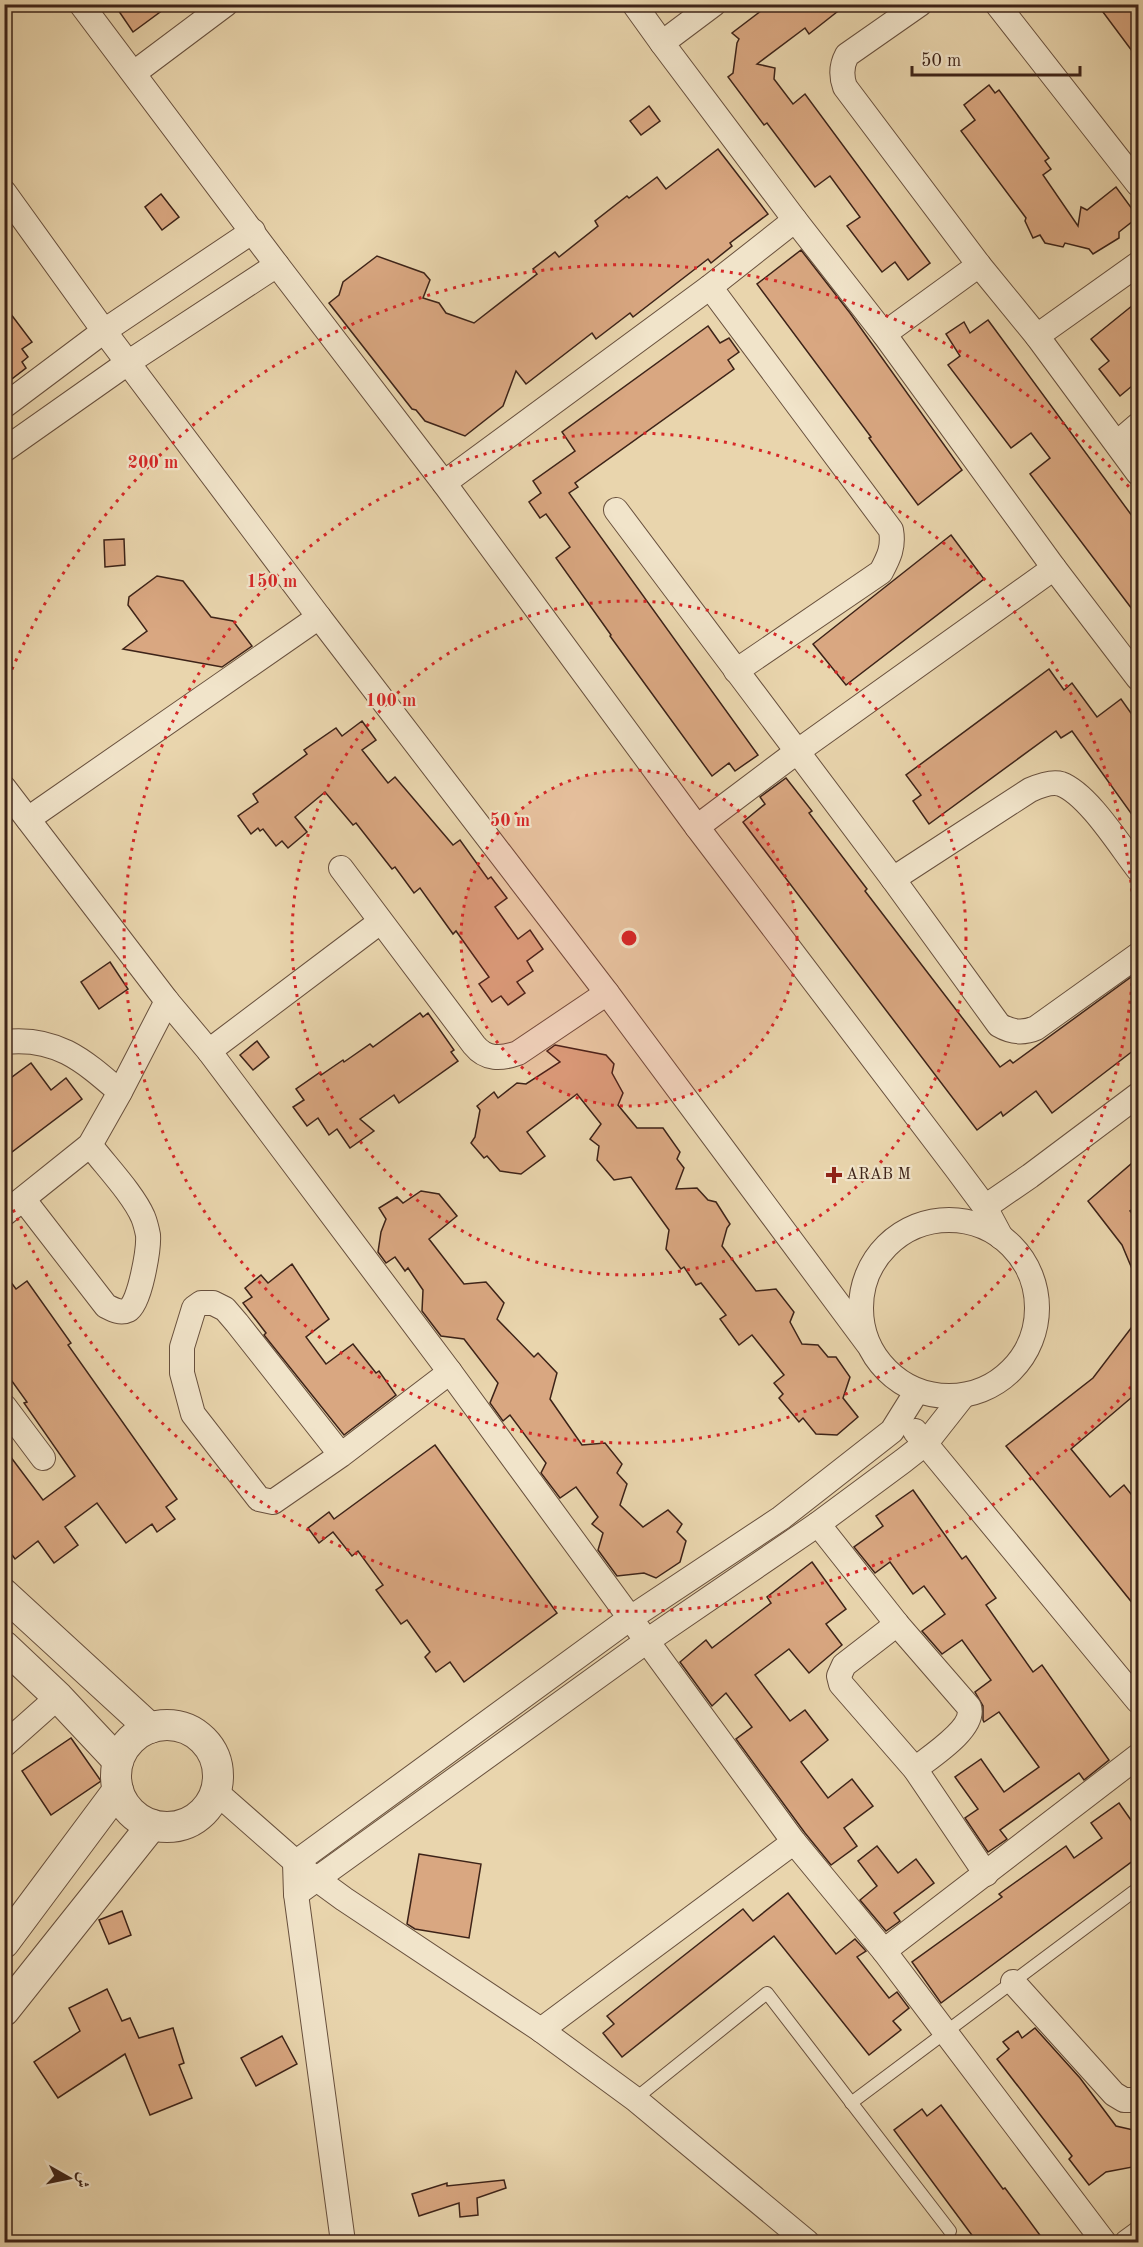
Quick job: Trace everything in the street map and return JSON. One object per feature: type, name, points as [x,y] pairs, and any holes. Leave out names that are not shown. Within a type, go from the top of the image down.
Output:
[{"type":"street","points":[[4,192],[104,331],[319,617],[607,993],[882,1366],[901,1383],[917,1391],[933,1395],[963,1396],[991,1386],[1014,1368],[1030,1343],[1037,1314],[1034,1285],[1021,1258],[1001,1237],[985,1208],[697,827],[444,483],[276,265],[253,231],[81,4]]},
{"type":"street","points":[[134,73],[226,4]]},
{"type":"street","points":[[634,4],[795,220],[884,334],[1054,568],[1138,678]]},
{"type":"street","points":[[662,43],[714,4]]},
{"type":"street","points":[[920,4],[847,55],[843,61],[842,79],[845,87],[979,265],[1037,336],[1138,473]]},
{"type":"street","points":[[997,4],[1138,184]]},
{"type":"street","points":[[444,483],[710,286],[795,220]]},
{"type":"street","points":[[4,406],[104,331],[253,231]]},
{"type":"street","points":[[1037,336],[1138,264]]},
{"type":"street","points":[[4,450],[129,362],[276,265]]},
{"type":"street","points":[[884,334],[979,265]]},
{"type":"street","points":[[710,286],[891,530],[893,543],[890,556],[881,572],[736,671]]},
{"type":"street","points":[[1117,443],[1138,425]]},
{"type":"street","points":[[616,510],[893,879],[999,1025],[1005,1029],[1026,1032],[1035,1028],[1138,955]]},
{"type":"street","points":[[697,827],[1054,568]]},
{"type":"street","points":[[28,819],[319,617]]},
{"type":"street","points":[[893,879],[1030,790],[1042,785],[1059,783],[1080,795],[1138,869]]},
{"type":"street","points":[[4,788],[167,1001],[209,1051],[450,1372],[794,1842],[884,1951],[1104,2242]]},
{"type":"street","points":[[341,868],[474,1045],[486,1056],[506,1057],[518,1053],[607,993]]},
{"type":"street","points":[[209,1051],[381,922]]},
{"type":"street","points":[[90,1145],[143,1217],[148,1236],[140,1289],[135,1302],[128,1310],[121,1312],[106,1306],[14,1207],[90,1145],[167,1001]]},
{"type":"street","points":[[4,1042],[24,1040],[61,1048],[93,1069],[120,1092]]},
{"type":"street","points":[[985,1208],[1138,1095]]},
{"type":"street","points":[[868,1344],[861,1319],[862,1289],[873,1262],[892,1240],[918,1225],[946,1220],[975,1224],[1001,1237]]},
{"type":"street","points":[[341,1455],[225,1310],[213,1303],[201,1303],[194,1308],[182,1347],[182,1373],[187,1397],[193,1414],[259,1499],[273,1502],[341,1455],[450,1372]]},
{"type":"street","points":[[295,1863],[629,1619],[781,1518],[892,1431],[917,1391]]},
{"type":"street","points":[[296,1894],[647,1641],[818,1524],[926,1443],[963,1396]]},
{"type":"street","points":[[4,1406],[43,1458]]},
{"type":"street","points":[[901,1416],[926,1443],[1138,1701]]},
{"type":"street","points":[[818,1524],[897,1624],[971,1712],[968,1724],[963,1730],[915,1769]]},
{"type":"street","points":[[4,1594],[150,1728]]},
{"type":"street","points":[[897,1624],[844,1665],[839,1676],[841,1684],[915,1769],[986,1874]]},
{"type":"street","points":[[4,1646],[58,1697],[118,1761]]},
{"type":"street","points":[[4,1745],[58,1697]]},
{"type":"street","points":[[164,1725],[178,1726],[192,1731],[203,1739],[212,1751],[217,1764],[216,1792],[208,1806],[197,1818],[183,1825],[168,1827],[152,1825],[137,1818],[125,1806],[118,1790],[118,1761],[125,1747],[136,1735],[150,1728],[164,1725]]},
{"type":"street","points":[[884,1951],[1138,1756]]},
{"type":"street","points":[[4,1942],[118,1790]]},
{"type":"street","points":[[216,1792],[295,1863],[318,1880],[541,2030],[635,2099],[807,2242]]},
{"type":"street","points":[[4,2011],[152,1825]]},
{"type":"street","points":[[541,2030],[794,1842]]},
{"type":"street","points":[[295,1863],[296,1894],[343,2242]]},
{"type":"street","points":[[1013,1982],[1114,2094],[1124,2100],[1138,2100]]},
{"type":"street","points":[[1127,2242],[1138,2234]]},
{"type":"lane","points":[[851,2103],[1133,1892],[1138,1899]]},
{"type":"lane","points":[[635,2099],[767,1993],[950,2230]]},
{"type":"building","points":[[114,4],[171,4],[133,32]]},
{"type":"building","points":[[770,4],[847,4],[809,34],[805,28],[757,64],[775,68],[774,79],[793,104],[805,94],[930,263],[908,280],[895,262],[882,272],[847,226],[860,217],[830,176],[815,187],[767,123],[764,125],[728,77],[733,73],[739,39],[732,33]]},
{"type":"building","points":[[1097,4],[1138,4],[1138,59]]},
{"type":"building","points":[[989,85],[995,93],[999,90],[1049,158],[1045,161],[1051,169],[1043,175],[1078,226],[1081,207],[1087,210],[1116,187],[1138,217],[1119,232],[1119,238],[1093,254],[1089,249],[1065,243],[1063,247],[1045,243],[1040,235],[1033,238],[1025,221],[1026,218],[961,131],[975,120],[964,105]]},
{"type":"building","points":[[649,106],[660,121],[641,135],[630,121]]},
{"type":"building","points":[[718,149],[768,214],[730,243],[732,246],[711,263],[708,259],[633,317],[630,313],[596,339],[592,333],[526,384],[516,371],[503,406],[465,436],[425,421],[416,410],[412,409],[329,303],[339,295],[343,282],[377,256],[424,273],[430,280],[423,298],[439,303],[446,313],[474,323],[537,274],[533,269],[555,252],[559,257],[598,226],[595,221],[627,196],[629,198],[657,177],[666,189]]},
{"type":"building","points":[[161,194],[179,217],[162,230],[145,207]]},
{"type":"building","points":[[801,250],[850,313],[962,470],[918,505],[869,438],[871,437],[757,284]]},
{"type":"building","points":[[1138,301],[1138,381],[1120,396],[1099,369],[1109,361],[1091,339]]},
{"type":"building","points":[[4,305],[32,342],[22,349],[28,357],[22,362],[26,368],[4,385]]},
{"type":"building","points":[[988,320],[1138,524],[1138,617],[1030,474],[1050,458],[1031,433],[1011,448],[948,365],[960,356],[946,334],[964,322],[970,333]]},
{"type":"building","points":[[708,326],[720,343],[729,338],[739,352],[728,360],[734,369],[575,483],[578,487],[569,493],[758,755],[735,771],[729,763],[712,776],[556,558],[570,547],[546,514],[540,518],[529,502],[541,493],[533,481],[575,451],[562,432]]},
{"type":"building","points":[[951,535],[984,579],[846,685],[813,644]]},
{"type":"building","points":[[124,539],[125,565],[105,567],[104,540]]},
{"type":"building","points":[[157,576],[183,581],[211,617],[233,621],[252,646],[222,667],[123,649],[147,631],[128,605],[129,597]]},
{"type":"building","points":[[1049,669],[1064,690],[1072,683],[1097,717],[1121,699],[1138,723],[1138,823],[1072,731],[1061,738],[1056,731],[929,824],[913,801],[921,795],[906,775]]},
{"type":"building","points":[[362,721],[376,740],[362,750],[388,783],[395,777],[453,845],[460,840],[488,879],[491,877],[507,898],[495,907],[518,939],[530,930],[543,949],[527,961],[533,971],[517,982],[525,993],[508,1005],[501,996],[492,1002],[479,984],[489,977],[456,931],[453,934],[420,888],[414,893],[395,867],[392,869],[356,823],[353,825],[325,792],[295,817],[307,832],[288,848],[282,841],[276,846],[263,829],[260,831],[258,828],[251,834],[238,816],[258,802],[253,794],[307,754],[304,750],[336,728],[342,736]]},
{"type":"building","points":[[786,778],[812,811],[809,813],[867,889],[865,891],[1000,1067],[1010,1060],[1013,1063],[1138,972],[1138,1047],[1052,1113],[1036,1091],[1003,1116],[1001,1112],[977,1130],[743,822],[765,804],[760,797]]},
{"type":"building","points":[[110,962],[128,989],[99,1009],[81,982]]},
{"type":"building","points":[[420,1013],[423,1017],[428,1013],[454,1050],[451,1052],[458,1061],[399,1103],[394,1095],[360,1119],[374,1131],[350,1148],[337,1129],[329,1135],[318,1118],[307,1126],[293,1107],[304,1100],[296,1089],[319,1073],[321,1075],[343,1060],[344,1062],[370,1044],[373,1047]]},
{"type":"building","points":[[257,1041],[269,1057],[253,1070],[240,1055]]},
{"type":"building","points":[[555,1045],[606,1055],[614,1064],[612,1073],[623,1093],[618,1105],[637,1128],[663,1128],[680,1152],[677,1159],[684,1168],[676,1189],[697,1188],[708,1200],[716,1202],[730,1224],[722,1246],[756,1291],[776,1289],[794,1312],[790,1322],[802,1344],[818,1345],[828,1357],[836,1357],[850,1377],[843,1398],[858,1417],[837,1435],[816,1434],[803,1418],[799,1422],[779,1398],[783,1394],[774,1383],[784,1375],[752,1335],[739,1345],[720,1319],[726,1315],[701,1283],[696,1285],[684,1267],[681,1269],[666,1249],[669,1230],[631,1177],[614,1180],[597,1160],[599,1146],[590,1139],[601,1124],[577,1094],[527,1132],[545,1156],[521,1174],[500,1171],[471,1143],[475,1137],[480,1110],[477,1106],[494,1092],[498,1098],[517,1083],[526,1084],[560,1062],[547,1051]]},
{"type":"building","points":[[31,1063],[51,1090],[66,1078],[82,1099],[4,1158],[4,1083]]},
{"type":"building","points":[[1138,1158],[1138,1205],[1130,1211],[1138,1222],[1138,1283],[1122,1245],[1088,1201]]},
{"type":"building","points":[[421,1191],[439,1194],[457,1216],[429,1239],[464,1284],[486,1282],[504,1303],[497,1319],[534,1357],[538,1353],[557,1373],[550,1399],[582,1445],[605,1443],[622,1464],[617,1473],[627,1484],[620,1505],[643,1527],[668,1510],[682,1524],[677,1532],[686,1541],[680,1562],[656,1578],[644,1573],[617,1576],[598,1550],[603,1533],[592,1524],[598,1517],[576,1487],[560,1498],[541,1473],[546,1463],[510,1415],[503,1421],[490,1403],[498,1383],[464,1339],[441,1336],[422,1311],[423,1290],[408,1268],[405,1271],[395,1257],[386,1263],[378,1252],[386,1219],[379,1208],[397,1197],[403,1203]]},
{"type":"building","points":[[292,1264],[329,1319],[306,1337],[326,1364],[353,1344],[376,1373],[379,1371],[396,1395],[344,1435],[264,1335],[266,1333],[243,1303],[252,1297],[245,1288],[261,1275],[268,1283]]},
{"type":"building","points":[[4,1273],[16,1289],[27,1281],[71,1343],[68,1345],[177,1499],[166,1507],[175,1519],[157,1532],[152,1524],[126,1543],[97,1503],[65,1527],[78,1545],[54,1563],[38,1541],[15,1559],[4,1544],[4,1448],[43,1500],[75,1476],[4,1370]]},
{"type":"building","points":[[1138,1319],[1138,1392],[1071,1449],[1110,1497],[1124,1485],[1138,1503],[1138,1610],[1006,1446],[1093,1378]]},
{"type":"building","points":[[435,1445],[557,1613],[464,1682],[450,1662],[436,1672],[425,1657],[430,1652],[407,1620],[401,1624],[376,1590],[383,1585],[358,1551],[352,1556],[333,1532],[319,1543],[308,1528],[329,1512],[334,1519]]},
{"type":"building","points":[[913,1490],[962,1559],[966,1556],[996,1598],[986,1605],[1033,1672],[1042,1665],[1109,1760],[1084,1780],[1079,1773],[1000,1830],[1007,1839],[988,1852],[965,1818],[978,1809],[955,1777],[981,1759],[1004,1792],[1039,1767],[999,1712],[984,1722],[983,1706],[975,1692],[991,1680],[962,1640],[942,1654],[922,1631],[945,1614],[924,1586],[913,1594],[890,1562],[875,1573],[854,1547],[883,1526],[876,1516]]},
{"type":"building","points":[[812,1562],[846,1609],[826,1624],[842,1645],[809,1673],[789,1649],[755,1675],[790,1721],[805,1710],[828,1740],[801,1762],[828,1798],[852,1779],[873,1806],[844,1828],[857,1846],[831,1865],[736,1739],[752,1727],[726,1693],[712,1706],[680,1662],[706,1640],[712,1648],[771,1603],[767,1597]]},
{"type":"building","points":[[71,1738],[101,1781],[51,1815],[22,1771]]},
{"type":"building","points":[[1119,1803],[1138,1830],[1138,1857],[941,2003],[912,1962],[1002,1897],[999,1894],[1066,1846],[1074,1858],[1102,1838],[1091,1823]]},
{"type":"building","points":[[877,1846],[898,1873],[916,1859],[934,1883],[894,1913],[900,1921],[886,1931],[860,1900],[877,1886],[858,1861]]},
{"type":"building","points":[[419,1854],[481,1864],[469,1938],[415,1929],[407,1924]]},
{"type":"building","points":[[788,1893],[836,1954],[855,1939],[866,1951],[857,1957],[889,1998],[897,1992],[909,2008],[893,2021],[901,2030],[869,2055],[774,1936],[622,2057],[603,2033],[614,2024],[607,2016],[743,1909],[753,1921]]},
{"type":"building","points":[[122,1911],[131,1935],[109,1944],[99,1920]]},
{"type":"building","points":[[107,1989],[122,2021],[130,2018],[139,2038],[173,2028],[184,2063],[179,2065],[192,2098],[150,2115],[125,2054],[58,2098],[34,2062],[80,2031],[69,2008]]},
{"type":"building","points":[[1035,2028],[1080,2078],[1116,2126],[1138,2131],[1138,2166],[1106,2172],[1089,2185],[1069,2159],[1072,2156],[997,2059],[1009,2049],[1003,2042],[1018,2031],[1022,2038]]},
{"type":"building","points":[[282,2036],[297,2064],[256,2086],[241,2058]]},
{"type":"building","points":[[941,2105],[1045,2242],[977,2242],[894,2130],[922,2109],[927,2116]]},
{"type":"building","points":[[504,2180],[506,2188],[477,2198],[478,2215],[460,2217],[459,2203],[419,2216],[412,2194],[447,2183],[447,2186]]},
{"type":"place","name":"ARAB M","points":[[834,1175]]}]
